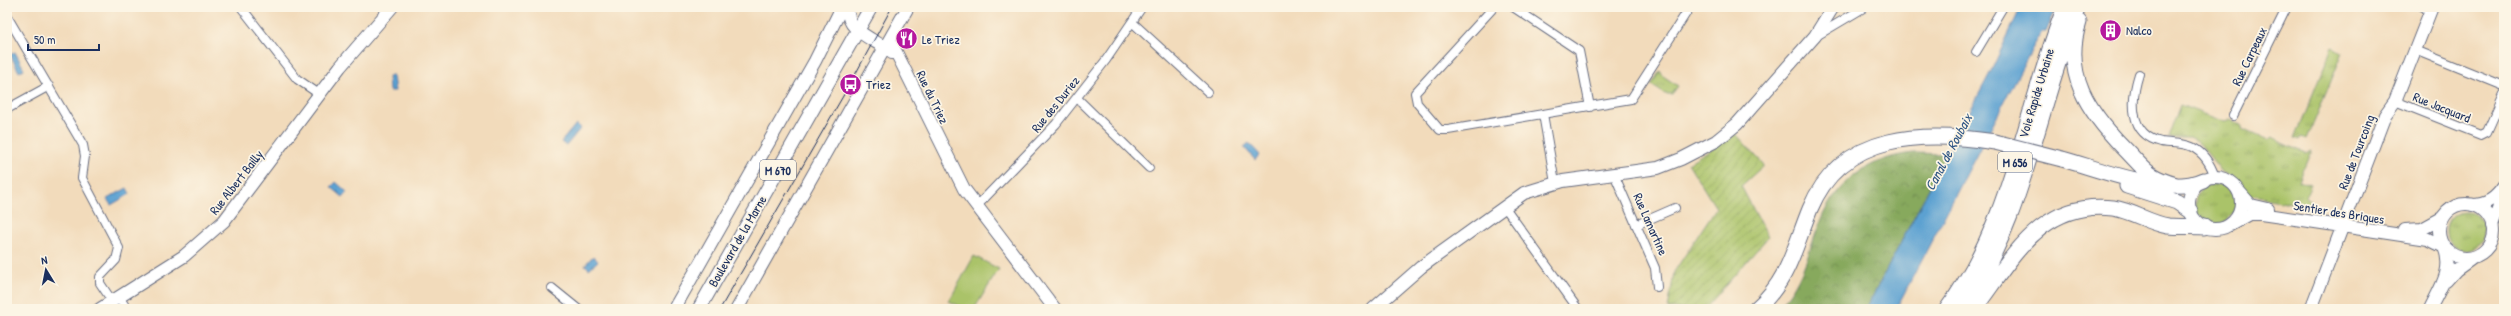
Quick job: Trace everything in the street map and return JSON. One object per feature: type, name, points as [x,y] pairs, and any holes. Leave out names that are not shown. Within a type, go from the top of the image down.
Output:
[{"type":"highway","name":"Voie Rapide Urbaine","points":[[1952,308],[1982,253],[1999,213],[2044,64],[2065,7]]},
{"type":"highway","name":"Voie Rapide Urbaine","points":[[1952,308],[1989,267],[2004,234],[2052,77],[2078,7]]},
{"type":"highway","points":[[2085,7],[2077,33],[2075,58],[2079,84],[2089,108],[2103,127],[2144,171],[2158,180],[2176,185]]},
{"type":"highway","points":[[1756,309],[1770,296],[1785,276],[1814,200],[1836,170],[1854,156],[1877,145],[1899,139],[1924,141],[1990,150],[2130,178],[2176,185],[2188,185],[2209,178]]},
{"type":"highway","points":[[1770,309],[1783,295],[1794,277],[1820,209],[1842,177],[1857,165],[1876,155],[1924,141]]},
{"type":"highway","points":[[2061,163],[2177,202],[2190,212]]},
{"type":"highway","points":[[1974,309],[2025,241],[2050,221],[2071,212],[2110,208],[2132,213],[2159,224],[2204,227]]},
{"type":"main road","name":"Boulevard de la Marne","points":[[709,309],[861,33],[871,7]]},
{"type":"main road","name":"Boulevard de la Marne","points":[[699,309],[861,33],[880,7]]},
{"type":"street","points":[[241,7],[297,79],[319,94]]},
{"type":"street","name":"Rue Albert Bailly","points":[[100,309],[190,252],[224,221],[319,94],[392,7]]},
{"type":"street","name":"Boulevard de la Marne","points":[[674,309],[815,61],[842,7]]},
{"type":"street","points":[[848,7],[849,20],[861,33],[888,44]]},
{"type":"street","points":[[737,309],[908,7]]},
{"type":"street","name":"Rue des Duriez","points":[[976,207],[1043,139],[1077,98],[1142,7]]},
{"type":"street","points":[[1494,7],[1420,85],[1415,93],[1415,100],[1438,128],[1444,130],[1627,100],[1634,96],[1690,7]]},
{"type":"street","points":[[1513,7],[1579,51],[1590,106]]},
{"type":"street","points":[[1373,309],[1415,272],[1504,206],[1524,193],[1555,183],[1666,165],[1716,141],[1737,124],[1815,36],[1833,7]]},
{"type":"street","points":[[1815,36],[1865,7]]},
{"type":"street","points":[[1976,52],[2003,7]]},
{"type":"street","name":"Rue Carpeaux","points":[[2233,116],[2287,7]]},
{"type":"street","name":"Rue de Tourcoing","points":[[2311,309],[2385,115],[2395,101],[2415,50],[2428,8]]},
{"type":"street","points":[[7,16],[83,145],[85,156],[82,178],[120,248],[116,260],[100,277],[100,283],[127,309]]},
{"type":"street","points":[[1132,22],[1208,92]]},
{"type":"street","name":"Rue du Triez","points":[[888,44],[901,65],[964,189],[976,207],[1052,305]]},
{"type":"street","points":[[2415,50],[2502,85]]},
{"type":"street","points":[[2139,74],[2134,99],[2135,120],[2139,127],[2151,138],[2160,142],[2183,144],[2196,149],[2208,161],[2209,178]]},
{"type":"street","points":[[7,109],[49,86]]},
{"type":"street","name":"Rue Jacquard","points":[[2395,101],[2479,135],[2487,132],[2504,94]]},
{"type":"street","points":[[1077,98],[1149,168]]},
{"type":"street","points":[[1543,114],[1555,183]]},
{"type":"street","name":"Rue Lamartine","points":[[1614,174],[1655,268],[1657,287]]},
{"type":"street","points":[[2209,178],[2228,181],[2237,189],[2241,206],[2236,218],[2230,224],[2218,229],[2204,227],[2197,223],[2190,212],[2188,203],[2191,191],[2209,178]]},
{"type":"street","points":[[2430,309],[2440,290],[2449,265],[2439,235],[2442,218],[2455,206],[2484,204],[2493,199],[2504,186]]},
{"type":"street","name":"Sentier des Briques","points":[[2237,189],[2247,202],[2257,207],[2428,239],[2444,247]]},
{"type":"street","points":[[2504,194],[2504,201]]},
{"type":"street","points":[[2489,244],[2494,220],[2504,194]]},
{"type":"street","points":[[2472,205],[2494,220]]},
{"type":"street","points":[[1504,206],[1578,309]]},
{"type":"street","points":[[1636,225],[1675,208]]},
{"type":"street","name":"Sentier des Briques","points":[[2230,224],[2245,216],[2255,214],[2411,231],[2427,228],[2442,218]]},
{"type":"street","points":[[2440,290],[2456,270],[2489,244],[2493,237],[2504,231]]},
{"type":"street","points":[[2444,247],[2459,256],[2476,255]]},
{"type":"street","points":[[552,288],[578,309]]},
{"type":"green space","points":[[2332,47],[2343,52],[2307,139],[2302,137],[2300,140],[2295,138]]},
{"type":"green space","points":[[1660,71],[1663,76],[1678,86],[1672,94],[1665,94],[1651,85]]},
{"type":"green space","points":[[2180,105],[2225,122],[2230,120],[2242,125],[2242,129],[2268,141],[2272,138],[2305,153],[2311,151],[2299,180],[2311,184],[2305,197],[2319,208],[2247,195],[2240,183],[2222,172],[2200,144],[2189,138],[2168,138]]},
{"type":"green space","points":[[1736,134],[1764,165],[1741,186],[1768,237],[1705,309],[1668,309],[1674,272],[1716,208],[1688,163]]},
{"type":"green space","points":[[1914,153],[1947,154],[1866,309],[1777,309],[1793,289],[1808,257],[1820,222],[1835,194],[1845,183],[1870,166],[1898,155]]},
{"type":"green space","points":[[2219,184],[2226,187],[2232,193],[2235,204],[2234,212],[2226,221],[2219,224],[2211,224],[2204,221],[2196,212],[2195,200],[2198,193],[2207,185]]},
{"type":"green space","points":[[2461,212],[2469,212],[2479,217],[2483,224],[2483,238],[2479,245],[2469,250],[2461,250],[2451,245],[2449,242],[2446,235],[2446,227],[2451,217],[2454,215]]},
{"type":"green space","points":[[974,256],[999,269],[974,309],[966,309],[949,301]]},
{"type":"water","points":[[2021,7],[2057,7],[2046,32],[2042,32],[2032,49],[1896,309],[1866,309],[1991,71]]},
{"type":"water","points":[[15,52],[24,69],[19,72],[10,54]]},
{"type":"water","points":[[388,76],[393,76],[395,91],[389,91]]},
{"type":"water","points":[[576,124],[581,128],[566,146],[561,142]]},
{"type":"water","points":[[1249,143],[1260,155],[1255,160],[1244,147]]},
{"type":"water","points":[[336,182],[347,192],[343,197],[331,187]]},
{"type":"water","points":[[127,188],[130,194],[111,205],[107,199]]},
{"type":"water","points":[[593,256],[598,261],[589,269],[585,265]]},
{"type":"tram line","points":[[720,309],[850,84],[892,7]]},
{"type":"place","name":"Nalco","points":[[2111,30]]},
{"type":"place","name":"Le Triez","points":[[906,39]]},
{"type":"place","name":"Triez","points":[[850,84]]},
{"type":"water label","name":"Canal de Roubaix","points":[[1948,152]]}]
